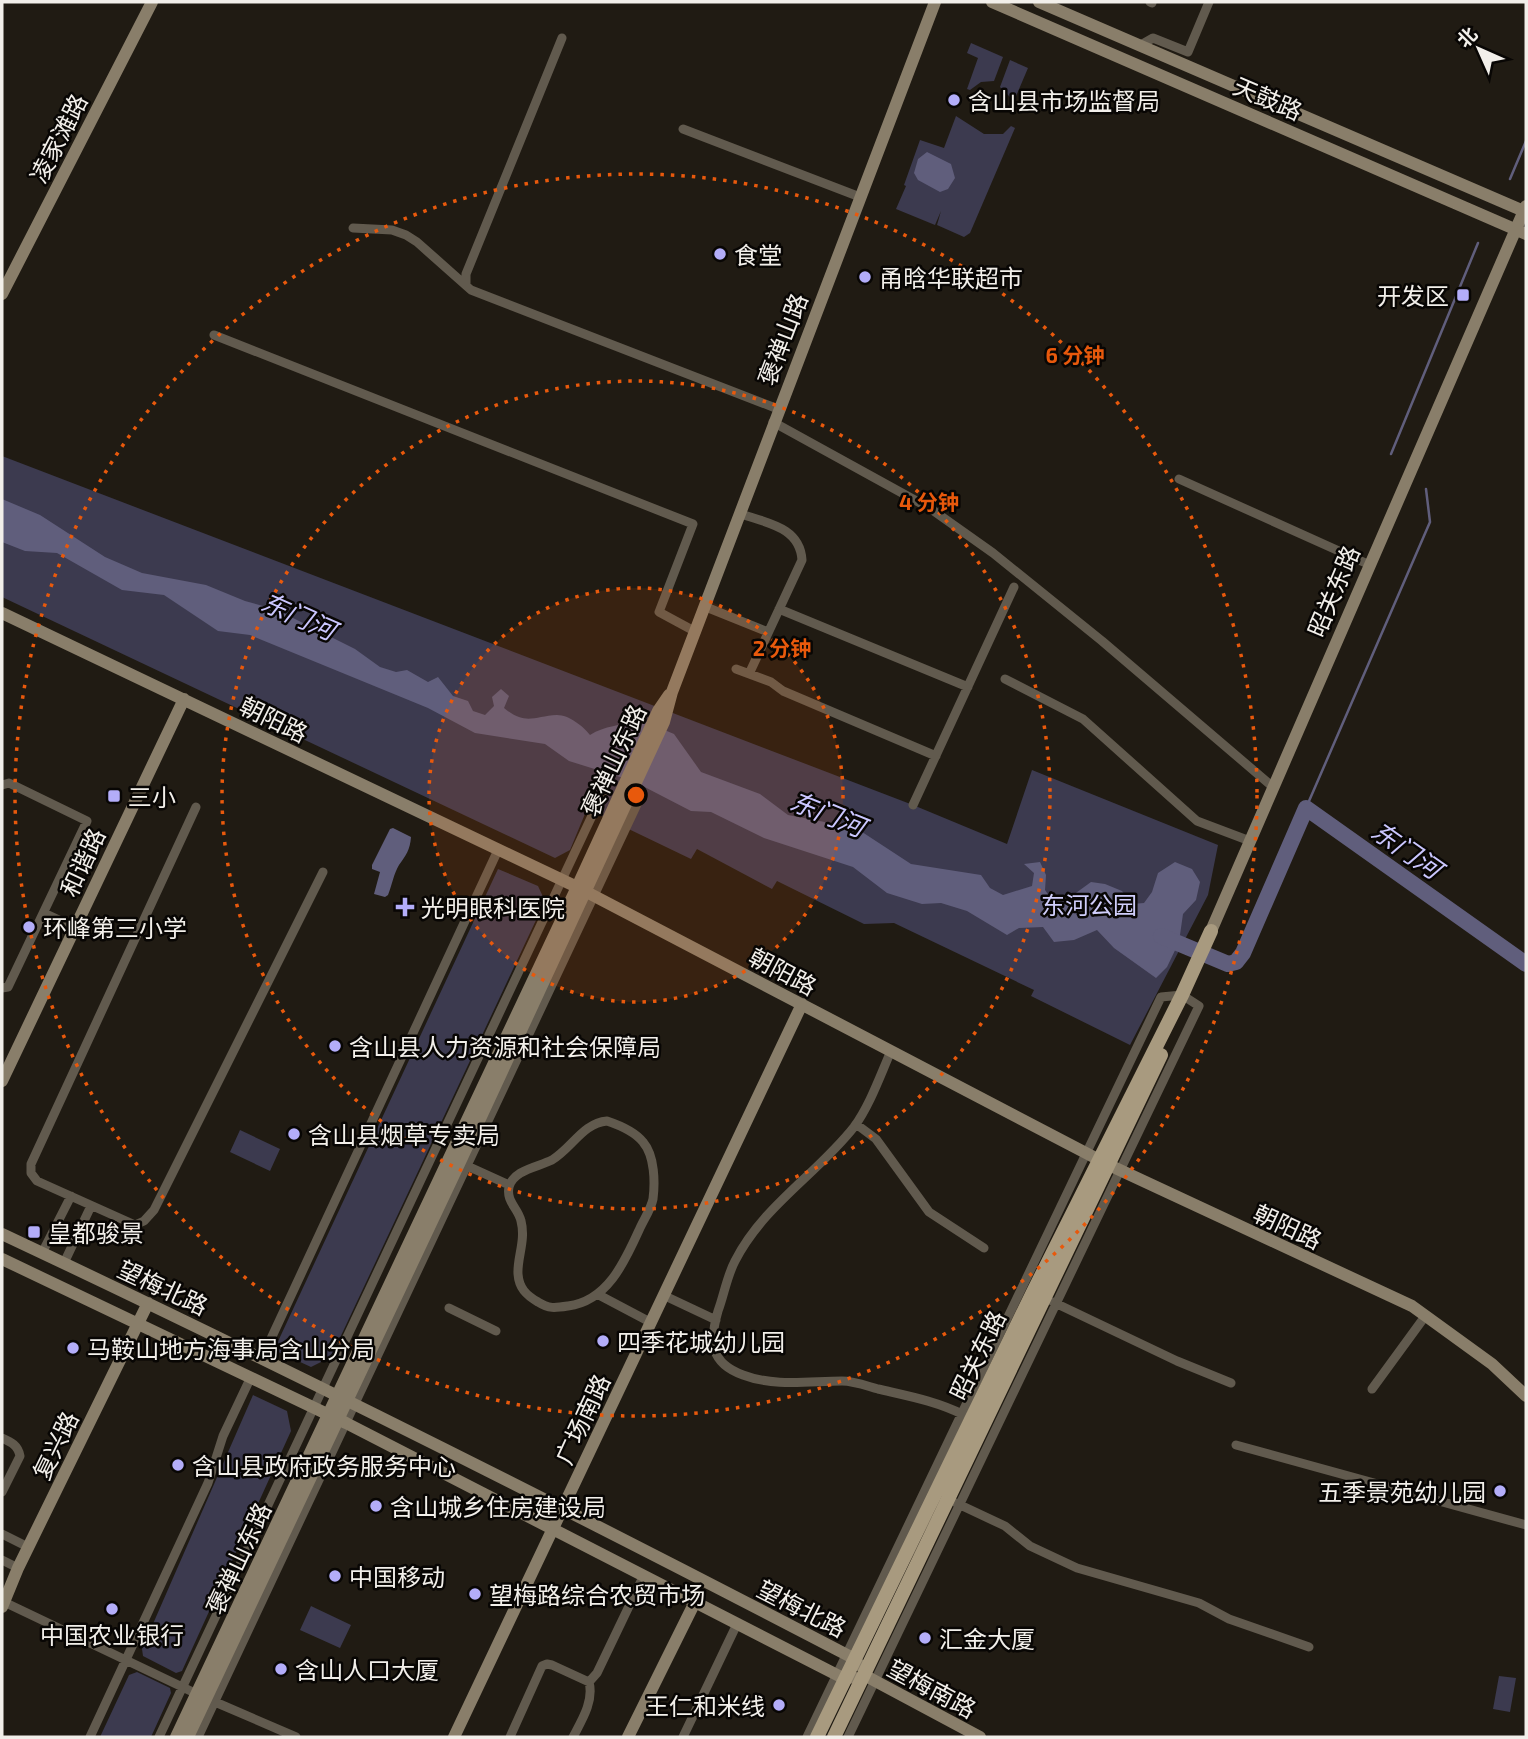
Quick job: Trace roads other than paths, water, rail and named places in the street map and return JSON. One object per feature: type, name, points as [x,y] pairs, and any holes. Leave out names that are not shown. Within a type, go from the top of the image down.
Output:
[{"type":"main road","name":"凌家滩路","points":[[2,294],[152,2]]},
{"type":"main road","name":"褒禅山路","points":[[672,692],[934,2]]},
{"type":"main road","name":"天鼓路","points":[[992,2],[1521,231]]},
{"type":"main road","name":"天鼓路","points":[[1038,2],[1525,209]]},
{"type":"main road","name":"昭关东路","points":[[834,1737],[869,1678],[948,1499],[1045,1297],[1174,1007],[1211,931],[1370,565],[1521,231],[1525,209]]},
{"type":"main road","name":"朝阳路","points":[[2,613],[586,891],[1104,1162],[1412,1306],[1492,1364],[1526,1396]]},
{"type":"main road","name":"褒禅山东路","points":[[188,1737],[586,891],[631,781],[672,692]]},
{"type":"main road","name":"和谐路","points":[[2,1081],[184,699]]},
{"type":"main road","name":"广场南路","points":[[454,1737],[802,1004]]},
{"type":"main road","name":"望梅北路","points":[[2,1234],[262,1358],[564,1508],[851,1657],[869,1678]]},
{"type":"main road","name":"望梅北路","points":[[2,1259],[338,1419],[841,1677]]},
{"type":"main road","name":"昭关东路","points":[[817,1737],[851,1657],[948,1499],[967,1416],[1045,1297]]},
{"type":"main road","name":"复兴路","points":[[3,1604],[18,1568],[148,1303]]},
{"type":"main road","name":"褒禅山东路","points":[[176,1737],[338,1419]]},
{"type":"main road","points":[[628,1737],[695,1602]]},
{"type":"main road","points":[[841,1677],[869,1678]]},
{"type":"main road","name":"望梅南路","points":[[869,1678],[979,1737]]},
{"type":"street","points":[[1139,46],[1153,38],[1188,52],[1209,2]]},
{"type":"street","points":[[466,284],[466,274],[562,38]]},
{"type":"street","points":[[682,129],[860,197]]},
{"type":"street","points":[[353,228],[392,230],[406,235],[471,290],[778,410]]},
{"type":"street","points":[[214,335],[693,524],[659,612],[696,632]]},
{"type":"street","points":[[773,422],[931,509],[993,553],[1273,787]]},
{"type":"street","points":[[1179,479],[1370,565]]},
{"type":"street","points":[[741,514],[783,528],[802,550],[802,560],[748,674]]},
{"type":"street","points":[[913,805],[1014,587]]},
{"type":"street","points":[[706,607],[768,632]]},
{"type":"street","points":[[779,610],[968,687]]},
{"type":"street","points":[[736,669],[936,756]]},
{"type":"street","points":[[1004,679],[1083,719],[1197,821],[1250,841]]},
{"type":"street","points":[[2,785],[9,783],[87,821],[8,987],[2,988]]},
{"type":"street","points":[[159,1737],[606,786]]},
{"type":"street","points":[[509,1185],[459,1162],[586,891],[639,800]]},
{"type":"street","points":[[196,807],[31,1164],[31,1173],[37,1181],[135,1225],[144,1221],[154,1210],[323,872]]},
{"type":"street","points":[[262,1358],[498,850]]},
{"type":"street","points":[[44,912],[74,927]]},
{"type":"street","points":[[851,1657],[967,1416],[1104,1162],[1199,1006],[1182,995]]},
{"type":"street","points":[[891,1051],[856,1124],[830,1156],[792,1188],[749,1238],[734,1263],[716,1320],[713,1349],[726,1368],[746,1376],[803,1384],[845,1381],[938,1402],[967,1416]]},
{"type":"street","points":[[607,1121],[618,1125],[644,1143],[652,1166],[653,1200],[623,1265],[608,1285],[591,1299],[573,1306],[549,1309],[528,1296],[519,1284],[521,1220],[509,1201],[509,1185],[520,1172],[534,1169],[554,1159],[594,1122],[607,1121]]},
{"type":"street","points":[[856,1124],[876,1139],[929,1212],[984,1248]]},
{"type":"street","points":[[1104,1162],[1045,1297],[1177,1361],[1231,1383]]},
{"type":"street","points":[[42,1253],[71,1196]]},
{"type":"street","points":[[64,1263],[91,1206]]},
{"type":"street","points":[[597,1294],[650,1322]]},
{"type":"street","points":[[663,1295],[716,1320]]},
{"type":"street","points":[[449,1308],[496,1331]]},
{"type":"street","points":[[1372,1389],[1426,1315]]},
{"type":"street","points":[[90,1737],[208,1483],[223,1436],[250,1379]]},
{"type":"street","points":[[198,1737],[338,1419]]},
{"type":"street","points":[[2,1438],[19,1450],[20,1456],[2,1492]]},
{"type":"street","points":[[1237,1445],[1526,1525]]},
{"type":"street","points":[[948,1499],[1006,1526],[1030,1546],[1077,1568],[1199,1603],[1229,1619],[1309,1647]]},
{"type":"street","points":[[2,1534],[29,1547]]},
{"type":"street","points":[[2,1560],[18,1568]]},
{"type":"street","points":[[589,1682],[597,1673],[643,1577]]},
{"type":"street","points":[[3,1604],[127,1659],[197,1694]]},
{"type":"street","points":[[683,1737],[737,1624]]},
{"type":"street","points":[[510,1737],[542,1666],[552,1665],[589,1682]]},
{"type":"street","points":[[807,1737],[841,1677]]},
{"type":"street","points":[[848,1737],[869,1678]]},
{"type":"street","points":[[573,1737],[586,1712],[591,1690],[589,1682]]},
{"type":"street","points":[[215,1702],[296,1737]]},
{"type":"waterway","points":[[1510,179],[1526,141]]},
{"type":"waterway","points":[[1391,454],[1478,243]]},
{"type":"waterway","points":[[1306,808],[1430,522],[1426,489]]},
{"type":"waterway","name":"东门河","points":[[1161,936],[1228,964],[1236,962],[1243,953],[1306,808],[1526,964]]},
{"type":"place","name":"含山县市场监督局","points":[[954,100]]},
{"type":"place","name":"食堂","points":[[720,254]]},
{"type":"place","name":"甬晗华联超市","points":[[865,277]]},
{"type":"place","name":"开发区","points":[[1463,295]]},
{"type":"place","name":"三小","points":[[114,796]]},
{"type":"place","name":"光明眼科医院","points":[[405,907]]},
{"type":"place","name":"环峰第三小学","points":[[29,927]]},
{"type":"place","name":"含山县人力资源和社会保障局","points":[[335,1046]]},
{"type":"place","name":"含山县烟草专卖局","points":[[294,1134]]},
{"type":"place","name":"皇都骏景","points":[[34,1232]]},
{"type":"place","name":"四季花城幼儿园","points":[[603,1341]]},
{"type":"place","name":"马鞍山地方海事局含山分局","points":[[73,1348]]},
{"type":"place","name":"含山县政府政务服务中心","points":[[178,1465]]},
{"type":"place","name":"五季景苑幼儿园","points":[[1500,1491]]},
{"type":"place","name":"含山城乡住房建设局","points":[[376,1506]]},
{"type":"place","name":"中国移动","points":[[335,1576]]},
{"type":"place","name":"望梅路综合农贸市场","points":[[475,1594]]},
{"type":"place","name":"中国农业银行","points":[[112,1609]]},
{"type":"place","name":"汇金大厦","points":[[925,1638]]},
{"type":"place","name":"含山人口大厦","points":[[281,1669]]},
{"type":"place","name":"王仁和米线","points":[[779,1705]]},
{"type":"park label","name":"东河公园","points":[[1089,904]]}]
